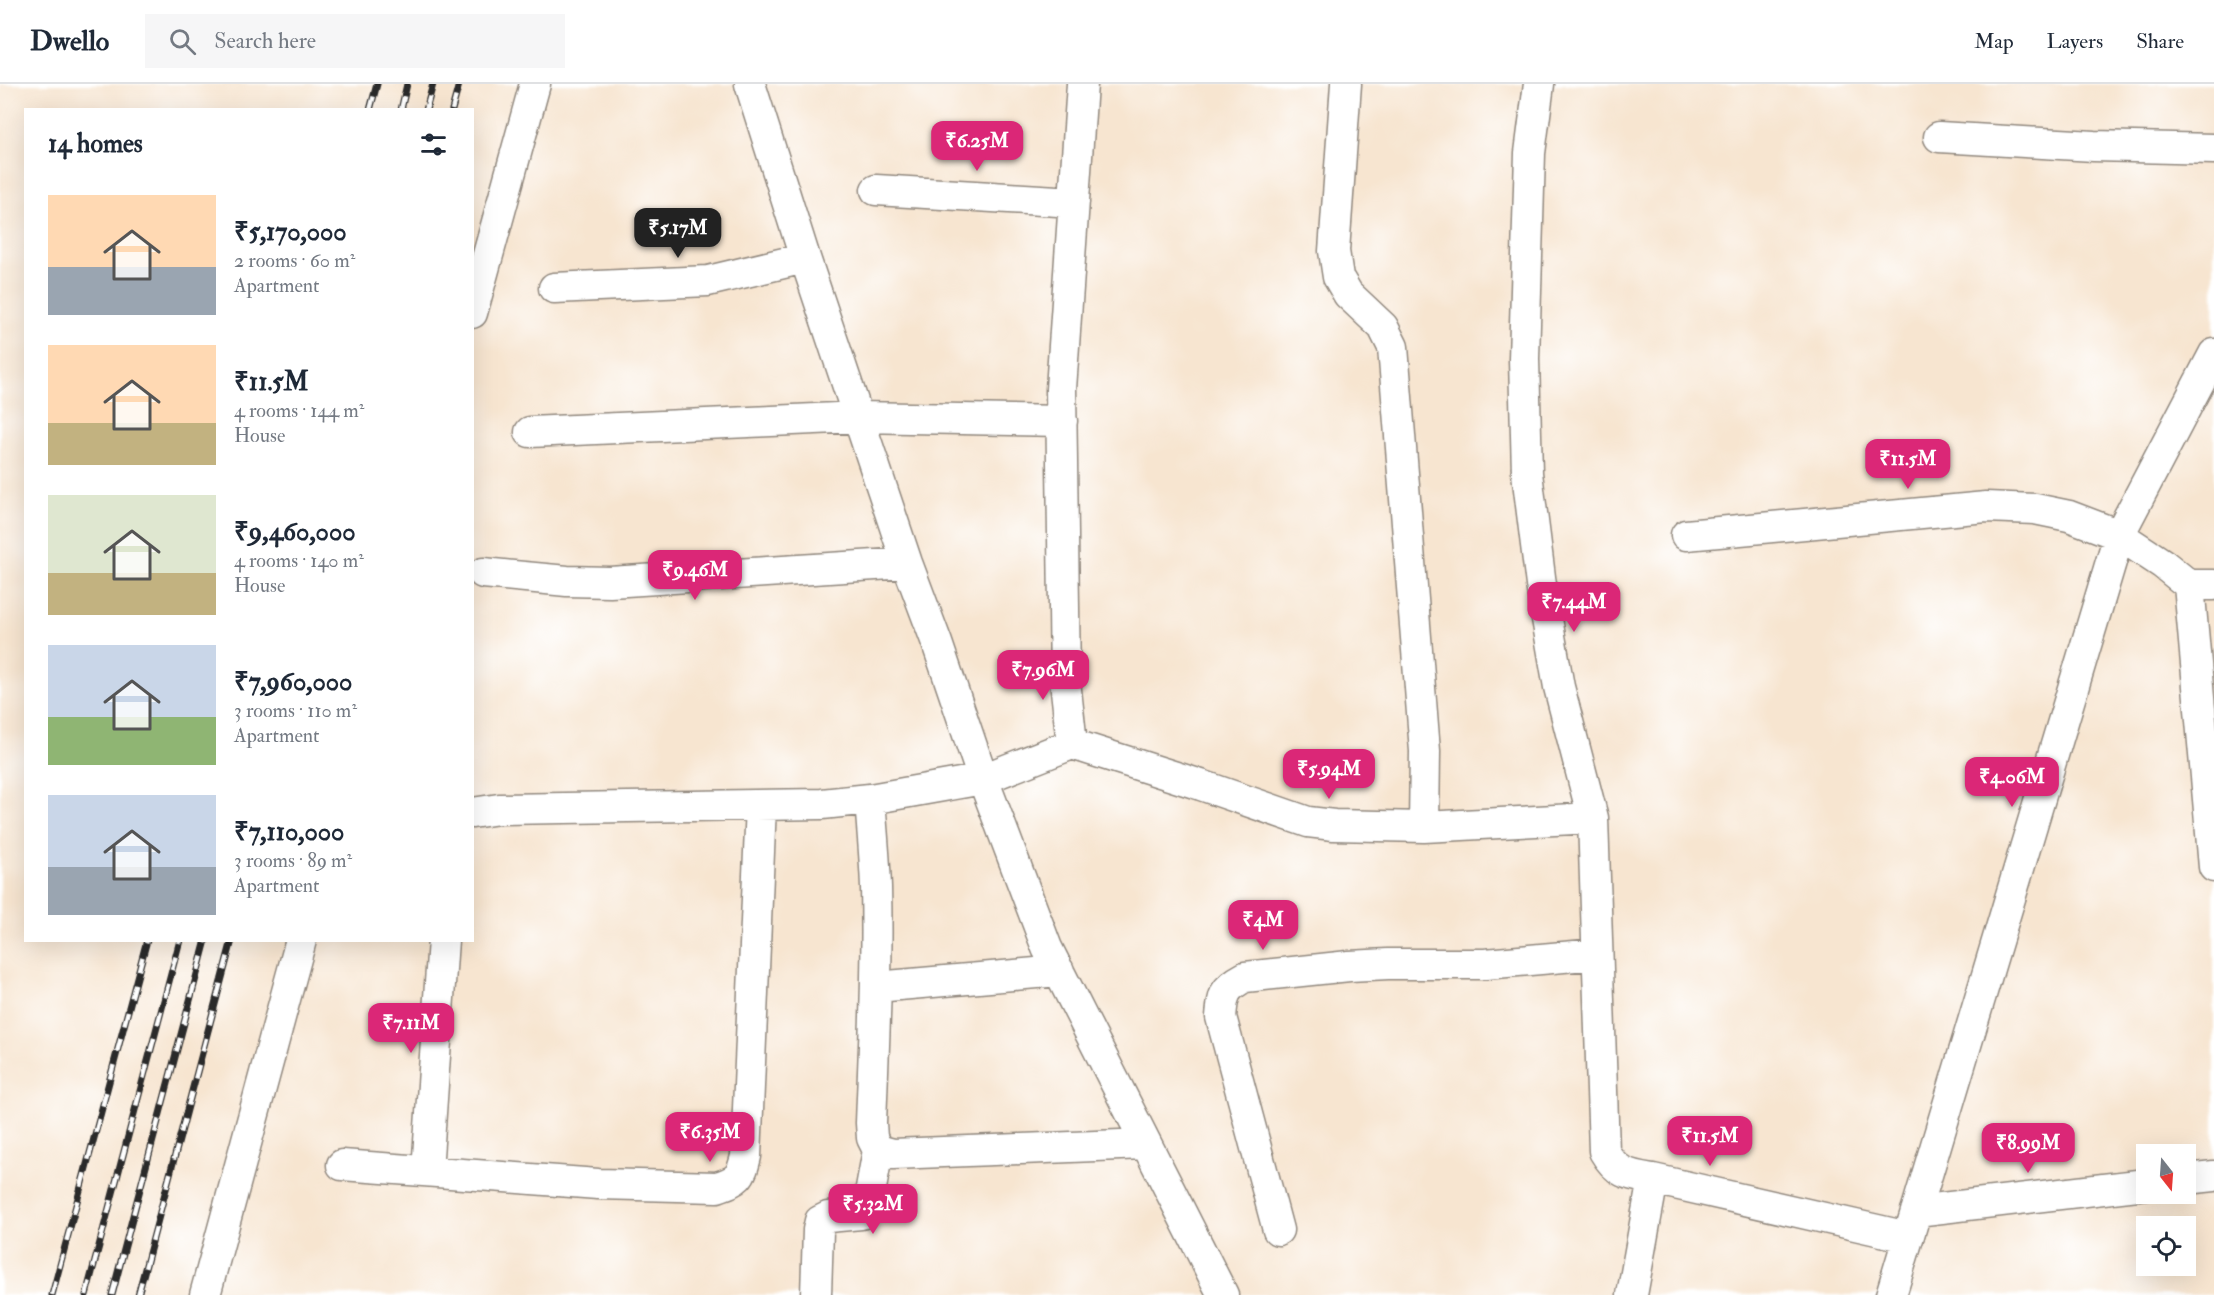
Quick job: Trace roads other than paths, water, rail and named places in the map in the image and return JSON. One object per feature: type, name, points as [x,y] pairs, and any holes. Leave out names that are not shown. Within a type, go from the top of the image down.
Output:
[{"type":"street","points":[[474,306],[535,84]]},
{"type":"street","points":[[750,84],[805,258],[907,563],[938,644],[983,779],[1047,948],[1223,1295]]},
{"type":"street","points":[[1072,744],[1065,681],[1061,389],[1082,84]]},
{"type":"street","points":[[1346,84],[1334,251],[1338,278],[1348,294],[1383,327],[1393,347],[1425,751],[1424,827]]},
{"type":"street","points":[[1539,84],[1530,153],[1525,336],[1527,473],[1541,585],[1559,687],[1593,818],[1604,1151],[1619,1170],[1630,1175],[1912,1224],[2136,1186]]},
{"type":"street","points":[[1939,137],[2083,146],[2214,149]]},
{"type":"street","points":[[876,190],[1074,202]]},
{"type":"street","points":[[554,288],[708,281],[805,258]]},
{"type":"street","points":[[1891,1295],[2119,535],[2214,354]]},
{"type":"street","points":[[530,432],[859,417],[1062,421]]},
{"type":"street","points":[[1686,534],[1986,507],[2035,509],[2069,516],[2119,535],[2163,564],[2202,585],[2214,867]]},
{"type":"street","points":[[483,573],[567,581],[610,582],[907,563]]},
{"type":"street","points":[[474,813],[499,809],[822,804],[870,800],[983,779],[1072,744],[1308,822],[1334,825],[1424,827],[1593,818]]},
{"type":"street","points":[[816,1295],[820,1221],[828,1216],[861,1214],[870,1199],[878,1150],[872,1138],[871,1123],[876,987],[876,886],[870,800]]},
{"type":"street","points":[[342,1165],[598,1184],[717,1187],[734,1182],[742,1172],[746,1156],[761,805]]},
{"type":"street","points":[[205,1295],[301,942]]},
{"type":"street","points":[[427,1171],[443,942]]},
{"type":"street","points":[[1278,1230],[1221,1017],[1222,996],[1232,984],[1245,977],[1349,966],[1485,964],[1597,954]]},
{"type":"street","points":[[876,987],[1059,971]]},
{"type":"street","points":[[878,1150],[893,1154],[1145,1144]]},
{"type":"street","points":[[2196,1178],[2214,1176]]},
{"type":"street","points":[[1632,1295],[1653,1179]]},
{"type":"railway","points":[[371,108],[377,84]]},
{"type":"railway","points":[[401,108],[407,84]]},
{"type":"railway","points":[[427,108],[433,84]]},
{"type":"railway","points":[[453,108],[459,84]]},
{"type":"railway","points":[[52,1295],[146,942]]},
{"type":"railway","points":[[86,1295],[179,942]]},
{"type":"railway","points":[[112,1295],[205,942]]},
{"type":"railway","points":[[138,1295],[231,942]]}]
